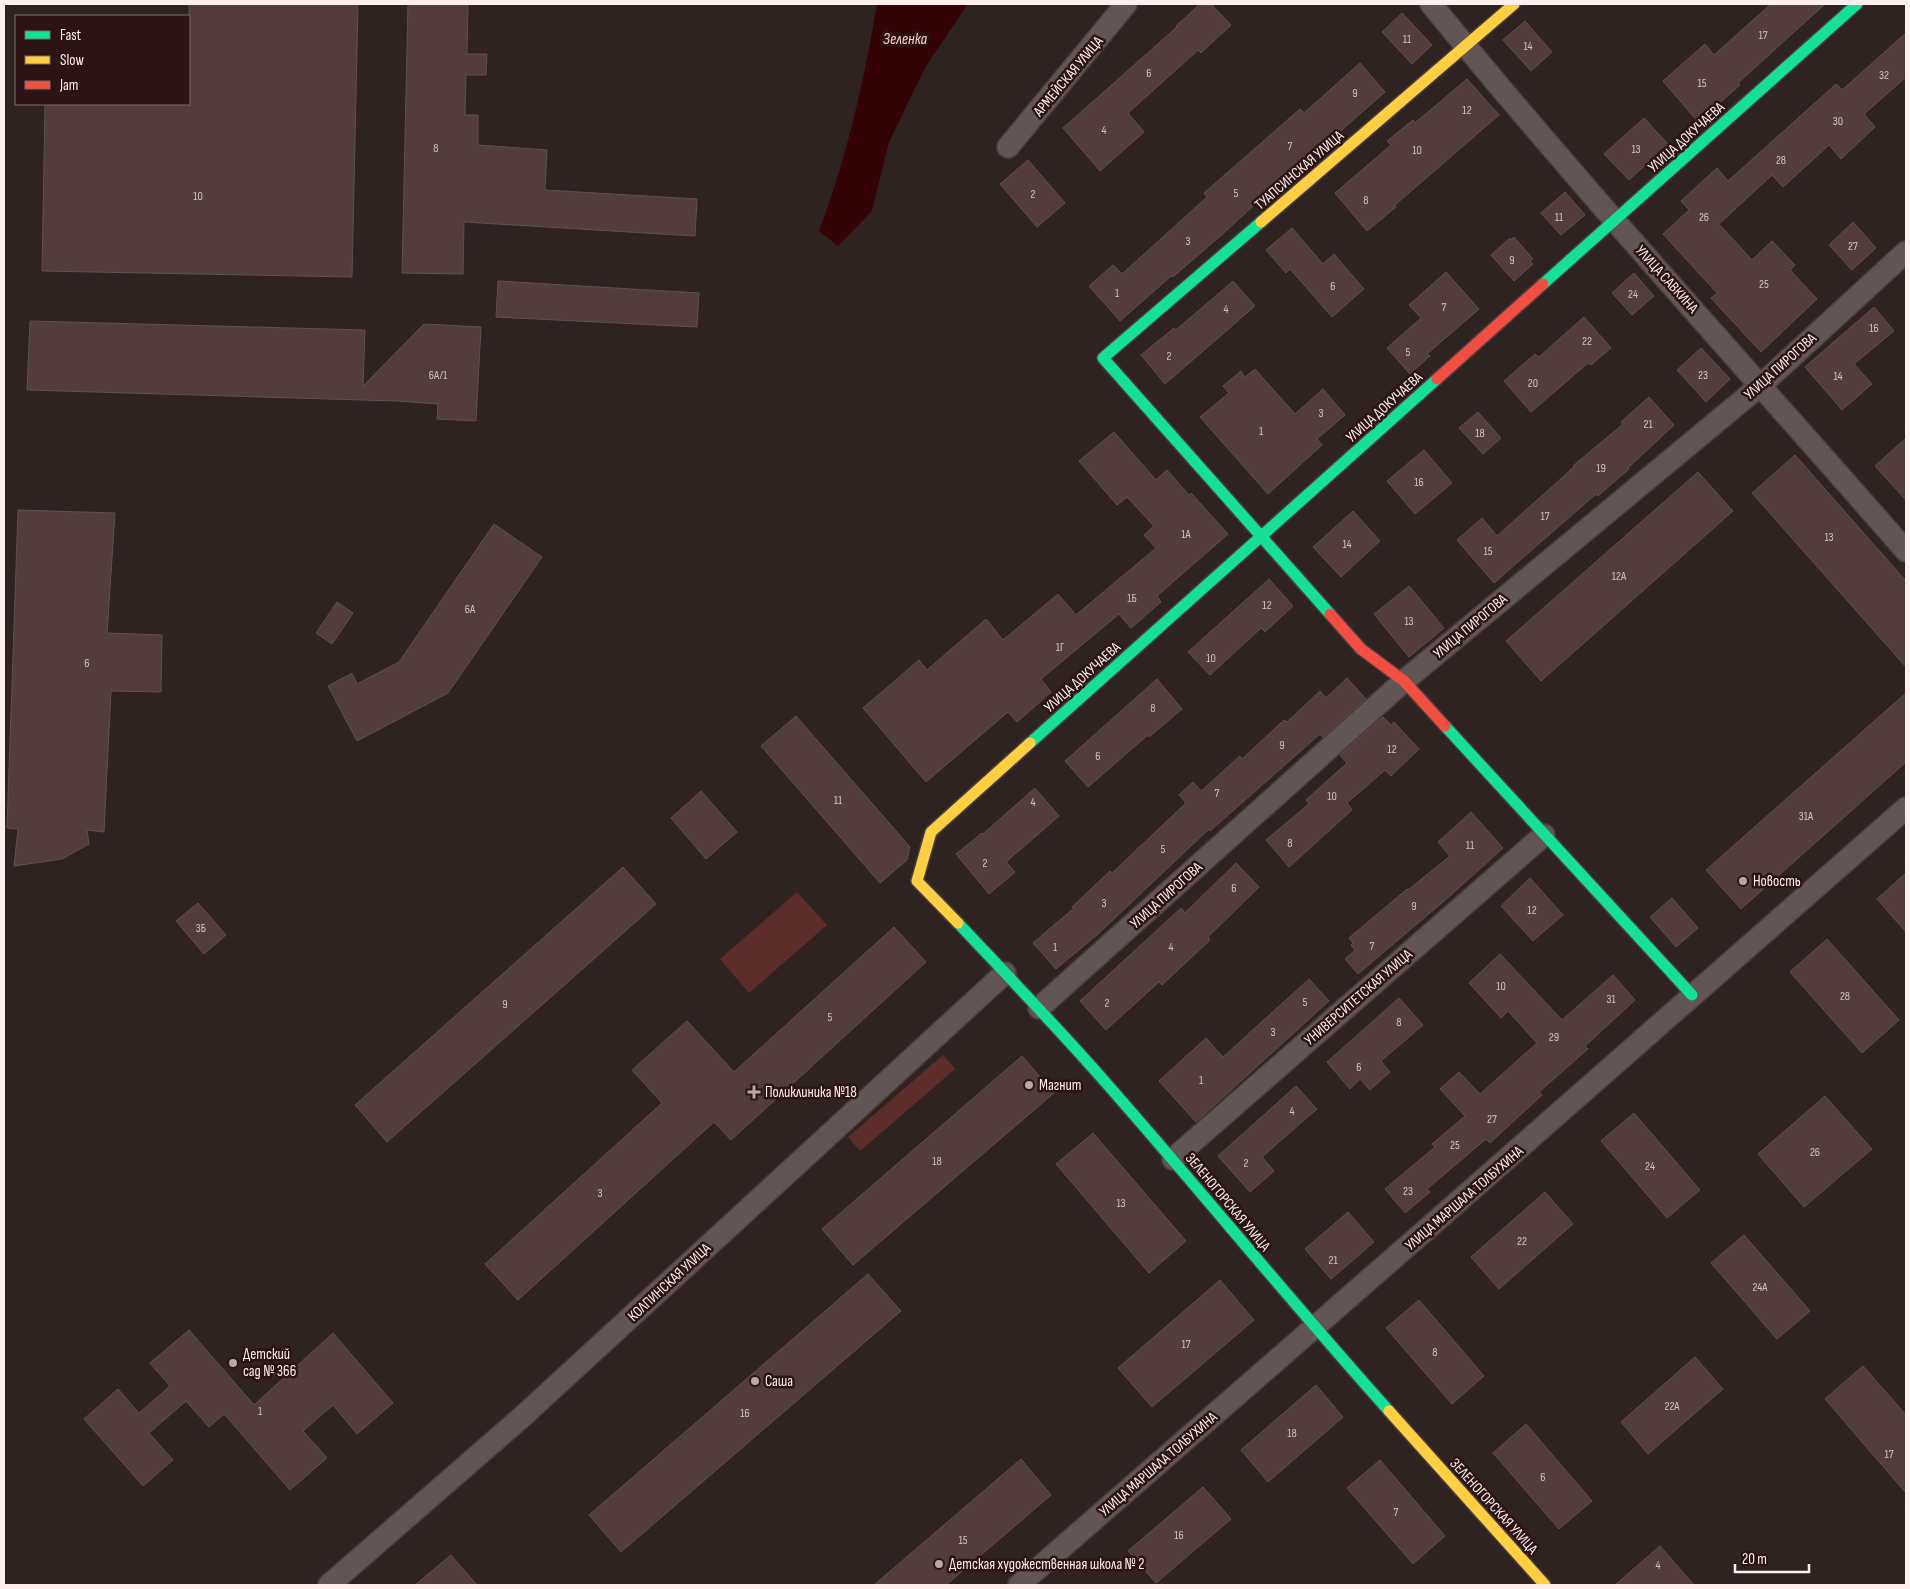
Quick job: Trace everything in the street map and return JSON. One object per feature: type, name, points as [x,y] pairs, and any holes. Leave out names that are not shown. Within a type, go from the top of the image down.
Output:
[{"type":"street","name":"АРМЕЙСКАЯ УЛИЦА","points":[[1008,147],[1126,4]]},
{"type":"street","name":"УЛИЦА САВКИНА","points":[[1432,4],[1614,221],[1904,543]]},
{"type":"street","name":"ТУАПСИНСКАЯ УЛИЦА","points":[[1261,536],[1102,358],[1514,4]]},
{"type":"street","name":"УЛИЦА ДОКУЧАЕВА","points":[[930,832],[1857,4]]},
{"type":"street","name":"УЛИЦА ПИРОГОВА","points":[[1039,1008],[1404,681],[1761,384],[1906,252]]},
{"type":"street","points":[[1261,536],[1361,648],[1404,681],[1692,996]]},
{"type":"street","name":"УЛИЦА МАРШАЛА ТОЛБУХИНА","points":[[1019,1585],[1548,1125],[1906,808]]},
{"type":"street","name":"ЗЕЛЕНОГОРСКАЯ УЛИЦА","points":[[930,832],[917,882],[1039,1008],[1314,1327],[1544,1585]]},
{"type":"street","name":"УНИВЕРСИТЕТСКАЯ УЛИЦА","points":[[1172,1160],[1544,835]]},
{"type":"street","name":"КОЛПИНСКАЯ УЛИЦА","points":[[328,1585],[522,1417],[1005,973]]},
{"type":"shaded area","points":[[797,892],[827,925],[749,993],[720,959]]},
{"type":"shaded area","points":[[943,1055],[955,1069],[860,1151],[848,1137]]},
{"type":"water","name":"Зеленка","points":[[877,4],[968,4],[926,66],[889,142],[872,211],[838,246],[819,231],[854,119]]},
{"type":"building","points":[[189,4],[358,4],[352,277],[42,271],[45,105],[190,105]]},
{"type":"building","points":[[408,4],[468,4],[467,54],[487,54],[486,75],[466,75],[465,115],[478,115],[478,145],[547,150],[545,190],[697,199],[695,236],[464,222],[463,274],[402,273]]},
{"type":"building","points":[[1200,4],[1211,4],[1231,25],[1201,53],[1198,50],[1128,113],[1144,132],[1100,171],[1063,128],[1177,27]]},
{"type":"building","points":[[1771,4],[1825,4],[1698,122],[1663,81],[1705,44],[1714,55]]},
{"type":"building","points":[[1402,13],[1432,45],[1412,64],[1382,32]]},
{"type":"building","points":[[1525,21],[1552,52],[1531,71],[1503,40]]},
{"type":"building","points":[[1906,33],[1906,77],[1864,114],[1875,127],[1841,159],[1829,145],[1783,187],[1772,175],[1719,224],[1752,260],[1772,241],[1795,265],[1790,270],[1817,299],[1761,352],[1711,298],[1717,293],[1663,234],[1689,210],[1681,201],[1717,168],[1728,181],[1836,84],[1842,90]]},
{"type":"building","points":[[1360,63],[1385,92],[1120,321],[1089,286],[1113,265],[1122,274],[1207,197],[1204,193],[1300,109],[1304,113]]},
{"type":"building","points":[[1467,79],[1499,115],[1367,231],[1335,193],[1391,145],[1387,141],[1413,120],[1415,123]]},
{"type":"building","points":[[1644,118],[1668,144],[1629,180],[1604,154]]},
{"type":"building","points":[[1028,160],[1065,203],[1037,227],[1000,184]]},
{"type":"building","points":[[1565,192],[1585,215],[1561,235],[1541,213]]},
{"type":"building","points":[[1853,222],[1876,248],[1852,270],[1829,245]]},
{"type":"building","points":[[1292,228],[1323,264],[1334,254],[1364,289],[1332,317],[1290,269],[1286,273],[1266,250]]},
{"type":"building","points":[[1514,237],[1533,259],[1530,262],[1533,264],[1514,281],[1491,255],[1510,238],[1511,240]]},
{"type":"building","points":[[1446,272],[1479,309],[1427,354],[1430,356],[1410,374],[1387,348],[1421,318],[1409,305]]},
{"type":"building","points":[[1634,273],[1654,296],[1632,315],[1612,293]]},
{"type":"building","points":[[498,281],[699,293],[697,327],[496,317]]},
{"type":"building","points":[[1233,281],[1255,306],[1165,384],[1141,355],[1174,328],[1176,330]]},
{"type":"building","points":[[1874,307],[1894,331],[1854,364],[1872,384],[1842,410],[1805,367]]},
{"type":"building","points":[[1584,317],[1611,348],[1591,365],[1588,363],[1531,412],[1504,381],[1535,354],[1539,357]]},
{"type":"building","points":[[30,321],[365,330],[363,386],[424,324],[481,327],[476,421],[437,419],[438,404],[396,401],[27,390]]},
{"type":"building","points":[[1701,348],[1730,379],[1706,402],[1677,370]]},
{"type":"building","points":[[1255,369],[1295,414],[1323,389],[1345,415],[1317,439],[1322,445],[1268,494],[1200,417],[1229,393],[1223,386],[1241,371],[1245,377]]},
{"type":"building","points":[[1649,397],[1674,425],[1629,469],[1598,496],[1596,494],[1494,583],[1457,540],[1482,518],[1497,536],[1573,466],[1623,424],[1621,422]]},
{"type":"building","points":[[1478,412],[1501,438],[1483,454],[1459,428]]},
{"type":"building","points":[[1114,432],[1156,480],[1167,470],[1189,495],[1191,493],[1228,534],[1157,596],[1161,602],[1131,628],[1119,614],[1041,679],[1051,692],[1017,722],[1008,712],[926,782],[863,708],[919,660],[927,670],[986,619],[1003,640],[1058,594],[1076,615],[1156,548],[1144,535],[1154,526],[1127,497],[1117,505],[1079,461]]},
{"type":"building","points":[[1906,438],[1906,500],[1875,466]]},
{"type":"building","points":[[1424,450],[1452,483],[1415,514],[1387,481]]},
{"type":"building","points":[[1795,455],[1906,581],[1906,667],[1752,493]]},
{"type":"building","points":[[1698,472],[1733,511],[1541,681],[1506,641]]},
{"type":"building","points":[[18,510],[115,513],[107,633],[162,635],[161,692],[111,691],[104,832],[87,830],[89,844],[62,859],[14,866],[18,829],[7,828]]},
{"type":"building","points":[[1353,511],[1380,541],[1341,577],[1313,547]]},
{"type":"building","points":[[494,524],[542,557],[448,693],[357,741],[328,686],[352,673],[357,684],[399,662]]},
{"type":"building","points":[[1269,579],[1293,606],[1265,632],[1261,628],[1210,675],[1188,652]]},
{"type":"building","points":[[1409,586],[1444,628],[1409,657],[1374,614]]},
{"type":"building","points":[[337,602],[353,613],[332,644],[316,633]]},
{"type":"building","points":[[1347,678],[1366,699],[1323,737],[1320,734],[1210,831],[1209,829],[1098,934],[1056,969],[1033,943],[1074,908],[1072,907],[1110,871],[1112,873],[1186,803],[1179,795],[1193,782],[1201,791],[1240,756],[1242,759],[1284,720],[1287,722],[1320,691],[1326,698]]},
{"type":"building","points":[[1157,679],[1182,709],[1149,737],[1148,735],[1088,787],[1065,761]]},
{"type":"building","points":[[1906,693],[1906,762],[1741,909],[1706,870]]},
{"type":"building","points":[[796,716],[910,847],[907,860],[880,883],[761,746]]},
{"type":"building","points":[[1383,717],[1391,725],[1394,722],[1419,749],[1391,776],[1385,770],[1347,803],[1352,810],[1289,867],[1266,840],[1309,804],[1306,800],[1347,763],[1340,755]]},
{"type":"building","points":[[1035,788],[1059,816],[1006,862],[1015,872],[989,894],[956,854],[983,834]]},
{"type":"building","points":[[701,791],[737,832],[706,859],[671,818]]},
{"type":"building","points":[[1471,812],[1503,848],[1358,974],[1345,959],[1355,950],[1349,938],[1450,856],[1438,842]]},
{"type":"building","points":[[1236,863],[1259,887],[1208,937],[1210,940],[1162,985],[1159,982],[1106,1030],[1080,1001],[1181,908],[1185,913]]},
{"type":"building","points":[[623,867],[656,904],[387,1142],[355,1105]]},
{"type":"building","points":[[1906,873],[1906,932],[1877,899]]},
{"type":"building","points":[[1530,878],[1563,915],[1533,941],[1501,906]]},
{"type":"building","points":[[1672,898],[1698,928],[1676,947],[1650,917]]},
{"type":"building","points":[[198,903],[226,935],[204,954],[176,921]]},
{"type":"building","points":[[894,927],[926,962],[731,1140],[714,1122],[518,1300],[485,1264],[662,1103],[632,1070],[687,1021],[734,1072]]},
{"type":"building","points":[[1827,939],[1899,1020],[1862,1053],[1790,972]]},
{"type":"building","points":[[1500,954],[1562,1020],[1613,975],[1635,1000],[1585,1046],[1588,1049],[1539,1092],[1542,1095],[1490,1143],[1486,1139],[1427,1189],[1430,1192],[1405,1213],[1385,1189],[1435,1147],[1432,1144],[1465,1116],[1440,1089],[1459,1072],[1480,1094],[1537,1043],[1508,1011],[1501,1018],[1469,983]]},
{"type":"building","points":[[1309,979],[1329,1001],[1196,1122],[1159,1081],[1206,1038],[1223,1057]]},
{"type":"building","points":[[1399,998],[1423,1025],[1381,1061],[1390,1072],[1370,1090],[1360,1079],[1350,1089],[1327,1062]]},
{"type":"building","points":[[1022,1056],[1054,1093],[853,1265],[822,1229]]},
{"type":"building","points":[[1296,1086],[1317,1109],[1262,1157],[1274,1171],[1250,1192],[1218,1156]]},
{"type":"building","points":[[1825,1096],[1872,1149],[1804,1207],[1758,1154]]},
{"type":"building","points":[[1634,1113],[1700,1190],[1667,1218],[1601,1141]]},
{"type":"building","points":[[1093,1133],[1186,1241],[1149,1273],[1056,1164]]},
{"type":"building","points":[[1545,1192],[1573,1224],[1499,1289],[1471,1257]]},
{"type":"building","points":[[1348,1212],[1374,1242],[1331,1279],[1305,1249]]},
{"type":"building","points":[[1744,1235],[1810,1311],[1777,1339],[1711,1263]]},
{"type":"building","points":[[868,1274],[901,1311],[621,1552],[589,1515]]},
{"type":"building","points":[[1220,1280],[1254,1320],[1152,1407],[1118,1368]]},
{"type":"building","points":[[1419,1300],[1484,1376],[1452,1404],[1386,1328]]},
{"type":"building","name":"Детский сад № 366","points":[[189,1330],[254,1405],[333,1333],[393,1403],[357,1434],[333,1405],[303,1431],[327,1458],[290,1490],[224,1414],[209,1427],[186,1401],[149,1433],[173,1460],[143,1486],[84,1419],[118,1389],[139,1413],[170,1386],[150,1363]]},
{"type":"building","points":[[1695,1357],[1723,1389],[1648,1454],[1621,1422]]},
{"type":"building","points":[[1863,1366],[1906,1415],[1906,1493],[1825,1399]]},
{"type":"building","points":[[1316,1385],[1343,1417],[1268,1482],[1241,1450]]},
{"type":"building","points":[[1526,1424],[1592,1501],[1559,1529],[1493,1453]]},
{"type":"building","points":[[1021,1459],[1051,1495],[946,1585],[874,1585]]},
{"type":"building","points":[[1380,1460],[1445,1536],[1413,1564],[1347,1488]]},
{"type":"building","points":[[1203,1487],[1231,1519],[1156,1583],[1128,1551]]},
{"type":"building","points":[[1660,1546],[1694,1585],[1615,1585]]},
{"type":"building","points":[[451,1555],[477,1585],[415,1585]]},
{"type":"traffic: fast","points":[[1543,284],[1857,4]]},
{"type":"traffic: fast","points":[[1261,222],[1103,358],[1330,614]]},
{"type":"traffic: fast","points":[[1030,743],[1437,379]]},
{"type":"traffic: fast","points":[[1445,726],[1692,995]]},
{"type":"traffic: fast","points":[[958,923],[1089,1063],[1389,1411]]},
{"type":"traffic: slow","points":[[1261,222],[1514,4]]},
{"type":"traffic: slow","points":[[958,923],[917,881],[931,832],[1030,743]]},
{"type":"traffic: slow","points":[[1389,1411],[1545,1585]]},
{"type":"traffic: jam","points":[[1437,379],[1543,284]]},
{"type":"traffic: jam","points":[[1330,614],[1361,649],[1404,681],[1445,726]]},
{"type":"place","name":"Новость","points":[[1743,881]]},
{"type":"place","name":"Магнит","points":[[1029,1085]]},
{"type":"place","name":"Поликлиника №18","points":[[754,1092]]},
{"type":"place","name":"Детский сад № 366","points":[[233,1363]]},
{"type":"place","name":"Саша","points":[[755,1381]]},
{"type":"place","name":"Детская художественная школа № 2","points":[[939,1564]]}]
